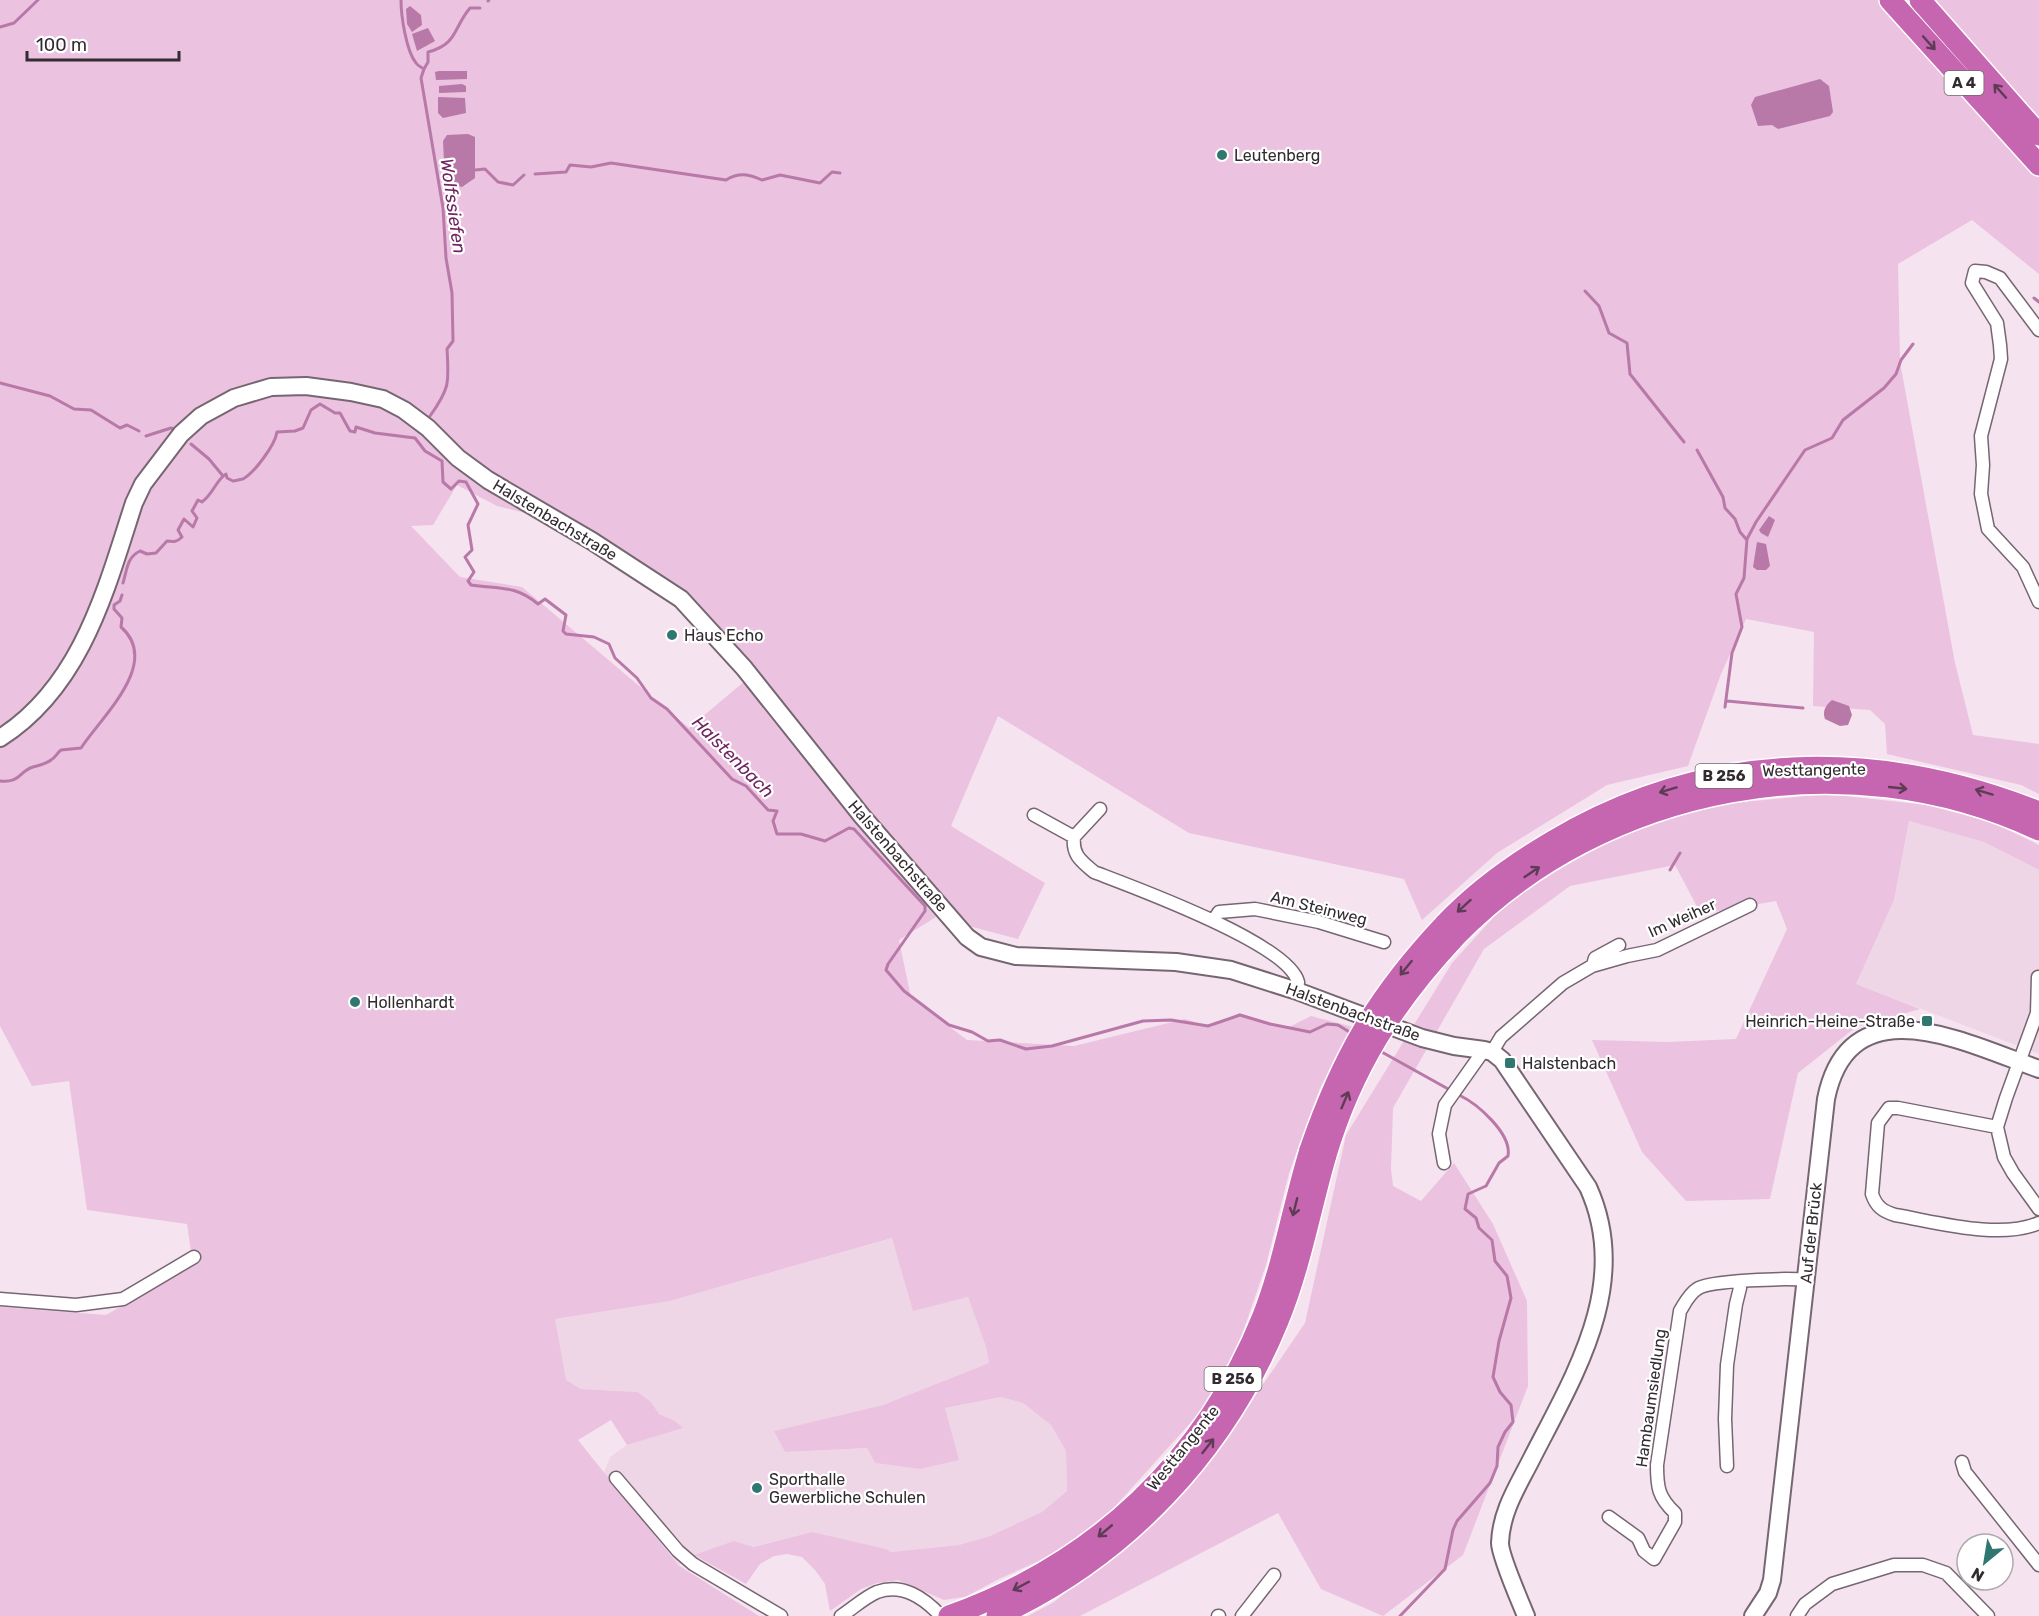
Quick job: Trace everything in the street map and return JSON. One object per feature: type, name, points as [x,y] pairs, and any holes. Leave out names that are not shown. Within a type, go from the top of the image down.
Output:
[{"type":"highway","name":"A 4","points":[[1890,0],[2039,165]]},
{"type":"highway","name":"A 4","points":[[1920,0],[2039,135]]},
{"type":"highway","name":"Westtangente","points":[[1450,930],[1474,896],[1537,850],[1589,821],[1637,799],[1734,774],[1801,767],[1867,768],[1960,784],[2005,798],[2039,812]]},
{"type":"highway","name":"Westtangente","points":[[1450,930],[1559,854],[1583,841],[1654,812],[1728,792],[1785,784],[1835,783],[1918,790],[1996,812],[2039,830]]},
{"type":"highway","name":"B 256","points":[[1318,1153],[1333,1088],[1349,1053],[1370,1017],[1398,977],[1450,930]]},
{"type":"highway","name":"Westtangente","points":[[950,1616],[1000,1597],[1039,1576],[1099,1536],[1156,1484],[1210,1418],[1232,1383],[1263,1316],[1318,1153]]},
{"type":"highway","name":"Westtangente","points":[[997,1616],[1054,1586],[1116,1542],[1171,1491],[1218,1432],[1245,1392],[1279,1319],[1291,1283],[1318,1153]]},
{"type":"street","points":[[2039,330],[2000,278],[1986,272],[1975,271],[1972,283],[1997,323],[2001,360],[1981,436],[1983,465],[1981,494],[1988,529],[2023,567],[2039,602]]},
{"type":"street","name":"Halstenbachstraße","points":[[0,738],[24,721],[44,700],[62,677],[82,644],[98,612],[134,502],[143,484],[181,434],[216,406],[271,387],[306,386],[351,392],[383,399],[404,410],[428,428],[458,458],[488,480],[592,541],[681,599],[744,668],[862,816],[968,937],[981,947],[1016,956],[1138,960],[1202,965],[1257,977],[1422,1038],[1488,1051]]},
{"type":"street","points":[[1100,809],[1074,837],[1073,848],[1080,861],[1094,872],[1213,921],[1260,945],[1285,965],[1298,982],[1297,991]]},
{"type":"street","points":[[1034,815],[1074,837]]},
{"type":"street","name":"Im Weiher","points":[[1444,1163],[1439,1134],[1445,1105],[1501,1037],[1563,982],[1592,966],[1657,950],[1750,905]]},
{"type":"street","name":"Am Steinweg","points":[[1213,921],[1219,912],[1255,909],[1319,922],[1384,942]]},
{"type":"street","name":"Im Weiher","points":[[1592,966],[1595,958],[1619,945]]},
{"type":"street","points":[[2038,977],[2037,1013],[1997,1127],[2004,1157],[2039,1209]]},
{"type":"street","name":"Auf der Brück","points":[[1753,1616],[1768,1593],[1772,1580],[1826,1099],[1829,1083],[1836,1068],[1857,1044],[1886,1031],[1902,1029],[1919,1030],[1958,1040],[2039,1069]]},
{"type":"street","points":[[1488,1051],[1502,1060],[1588,1187],[1596,1205],[1605,1249],[1596,1316],[1581,1362],[1504,1513],[1500,1547],[1526,1616]]},
{"type":"street","points":[[1997,1127],[1889,1108],[1878,1123],[1872,1194],[1875,1204],[1895,1215],[1989,1230],[2008,1231],[2039,1223]]},
{"type":"street","points":[[0,1299],[76,1305],[123,1299],[194,1257]]},
{"type":"street","name":"Hambaumsiedlung","points":[[1609,1517],[1638,1538],[1644,1551],[1654,1559],[1675,1522],[1675,1513],[1663,1502],[1657,1484],[1657,1465],[1680,1311],[1688,1297],[1699,1287],[1787,1278],[1806,1280]]},
{"type":"street","points":[[1727,1466],[1727,1365],[1740,1282]]},
{"type":"street","points":[[1962,1462],[1965,1472],[2039,1565]]},
{"type":"street","points":[[616,1478],[678,1551],[693,1564],[780,1616]]},
{"type":"street","points":[[1797,1616],[1805,1604],[1832,1584],[1894,1565],[1923,1565],[1946,1573],[1988,1616]]},
{"type":"street","points":[[1242,1616],[1274,1575]]},
{"type":"street","points":[[841,1616],[876,1593],[892,1590],[906,1591],[917,1596],[926,1601],[941,1616]]},
{"type":"shaded area","points":[[0,0],[1879,0],[2039,176],[2039,274],[1972,220],[1898,264],[1900,362],[1955,663],[1973,735],[2039,744],[2039,794],[2021,785],[1887,754],[1885,724],[1870,710],[1813,706],[1814,632],[1746,619],[1721,674],[1688,766],[1607,785],[1497,853],[1422,920],[1404,879],[1189,833],[998,716],[951,826],[1045,883],[1018,939],[965,925],[834,770],[753,666],[688,598],[585,528],[497,506],[457,485],[433,525],[411,526],[460,577],[522,587],[689,728],[746,680],[859,826],[936,917],[899,940],[911,998],[967,1040],[1074,1046],[1185,1019],[1211,1027],[1239,1013],[1287,1028],[1311,1016],[1353,1027],[1320,1088],[1289,1173],[1266,1265],[1234,1358],[1203,1409],[1101,1522],[1061,1551],[965,1597],[944,1600],[898,1580],[877,1583],[861,1589],[830,1611],[825,1584],[815,1570],[802,1557],[787,1554],[774,1556],[760,1564],[746,1584],[694,1555],[734,1541],[753,1547],[812,1532],[891,1552],[959,1545],[990,1536],[1042,1512],[1067,1491],[1066,1451],[1051,1425],[1023,1403],[1001,1397],[945,1408],[959,1460],[920,1469],[875,1463],[867,1448],[785,1452],[774,1431],[883,1405],[989,1363],[986,1347],[968,1297],[913,1311],[892,1238],[670,1301],[555,1319],[566,1380],[581,1389],[638,1392],[651,1402],[659,1414],[675,1421],[683,1428],[627,1445],[611,1420],[578,1440],[678,1565],[759,1616],[0,1616],[0,1307],[106,1315],[193,1266],[187,1224],[87,1210],[69,1081],[32,1086],[0,1026]]},
{"type":"shaded area","points":[[1935,0],[2039,0],[2039,117]]},
{"type":"shaded area","points":[[410,6],[421,15],[422,25],[412,32],[407,24],[406,9]]},
{"type":"shaded area","points":[[428,28],[435,41],[417,51],[412,34]]},
{"type":"shaded area","points":[[467,71],[467,79],[436,80],[435,72]]},
{"type":"shaded area","points":[[1820,79],[1829,86],[1833,112],[1830,116],[1778,129],[1772,125],[1758,126],[1751,105],[1755,97]]},
{"type":"shaded area","points":[[462,84],[466,86],[466,92],[439,93],[439,86]]},
{"type":"shaded area","points":[[438,97],[465,98],[466,113],[443,118],[438,113]]},
{"type":"shaded area","points":[[468,134],[475,137],[475,178],[462,187],[445,183],[443,141],[447,135]]},
{"type":"shaded area","points":[[1769,516],[1775,520],[1768,537],[1759,530]]},
{"type":"shaded area","points":[[1757,542],[1766,544],[1770,566],[1766,570],[1757,570],[1753,567]]},
{"type":"shaded area","points":[[1832,700],[1849,706],[1852,715],[1848,725],[1840,726],[1825,719],[1825,708]]},
{"type":"shaded area","points":[[1827,794],[1927,805],[1994,823],[2039,845],[2039,870],[1984,842],[1909,821],[1894,900],[1856,984],[1920,1009],[1856,1027],[1798,1073],[1770,1199],[1686,1201],[1642,1152],[1592,1040],[1668,1042],[1736,1039],[1787,929],[1776,901],[1701,914],[1675,865],[1570,886],[1484,949],[1393,1108],[1391,1169],[1393,1186],[1421,1201],[1454,1163],[1493,1224],[1527,1301],[1528,1386],[1463,1555],[1383,1616],[1321,1589],[1278,1513],[1080,1616],[1028,1616],[1054,1602],[1172,1504],[1223,1443],[1305,1323],[1346,1135],[1452,963],[1512,897],[1617,835],[1690,807]]},
{"type":"shaded area","points":[[1909,821],[1984,842],[2039,870],[2039,1054],[1856,984],[1894,900]]},
{"type":"shaded area","points":[[893,1238],[913,1310],[968,1297],[986,1347],[989,1363],[883,1405],[775,1431],[785,1452],[867,1448],[875,1463],[920,1469],[958,1459],[945,1408],[1001,1397],[1023,1403],[1051,1425],[1066,1451],[1067,1491],[1043,1512],[990,1536],[959,1545],[891,1552],[812,1532],[752,1547],[694,1555],[678,1566],[604,1473],[610,1457],[627,1445],[682,1428],[675,1421],[659,1414],[651,1402],[638,1392],[581,1389],[565,1380],[555,1319],[670,1301]]},
{"type":"waterway","points":[[0,27],[14,23],[38,0]]},
{"type":"waterway","name":"Wolfssiefen","points":[[401,0],[409,50],[417,64],[424,69],[421,78],[443,208],[446,258],[452,293],[453,341],[447,349],[447,385],[430,416]]},
{"type":"waterway","points":[[424,69],[428,62],[428,52],[438,49],[450,40],[470,8],[480,8]]},
{"type":"waterway","points":[[535,174],[566,172],[570,165],[591,167],[611,163],[726,180],[740,175],[762,180],[780,175],[820,183],[832,172],[840,173]]},
{"type":"waterway","points":[[475,170],[485,169],[498,182],[513,185],[524,175]]},
{"type":"waterway","points":[[1585,291],[1599,306],[1609,333],[1627,343],[1630,374],[1684,442]]},
{"type":"waterway","points":[[2034,298],[2039,302]]},
{"type":"waterway","points":[[1725,707],[1732,653],[1742,627],[1736,594],[1744,578],[1747,539],[1805,450],[1832,438],[1843,420],[1884,388],[1896,374],[1901,360],[1913,344]]},
{"type":"waterway","points":[[0,383],[50,396],[74,409],[91,410],[120,428],[127,425],[139,431]]},
{"type":"waterway","points":[[123,583],[132,557],[140,551],[147,554],[156,553],[167,541],[180,539],[182,537],[178,530],[184,519],[193,527],[197,518],[192,511],[198,500],[202,502],[226,474],[227,478],[233,481],[248,476],[269,451],[277,432],[303,428],[311,410],[320,404],[335,413],[340,413],[350,431],[355,432],[356,427],[375,433],[415,438]]},
{"type":"waterway","points":[[146,436],[171,428],[176,430]]},
{"type":"waterway","name":"Halstenbach","points":[[415,438],[425,451],[442,461],[443,482],[451,489],[459,481],[466,482],[478,504],[468,525],[472,550],[465,557],[474,572],[468,581],[471,585],[514,591],[538,604],[545,599],[566,615],[563,631],[566,634],[594,637],[609,644],[615,658],[637,678],[651,698],[667,709],[732,779],[746,786],[768,810],[777,811],[773,821],[777,834],[801,834],[825,841],[849,828],[854,829],[925,906],[925,911],[886,970],[904,991],[949,1025],[972,1032],[988,1041],[1000,1040],[1026,1049],[1052,1046],[1143,1021],[1171,1020],[1208,1026],[1240,1015],[1310,1032],[1327,1024],[1338,1025],[1351,1033]]},
{"type":"waterway","points":[[191,444],[209,459],[223,476]]},
{"type":"waterway","points":[[1697,450],[1723,497],[1725,508],[1735,519],[1740,532],[1746,539]]},
{"type":"waterway","points":[[0,781],[16,779],[28,769],[54,758],[61,750],[81,748],[113,706],[132,673],[135,657],[132,641],[121,627],[122,618],[114,609],[114,605],[120,601],[122,595]]},
{"type":"waterway","points":[[1727,701],[1803,708]]},
{"type":"waterway","points":[[1670,870],[1680,853]]},
{"type":"waterway","name":"Halstenbach","points":[[1380,1051],[1450,1090]]},
{"type":"waterway","name":"Halstenbach","points":[[1400,1616],[1445,1569],[1457,1521],[1490,1483],[1497,1466],[1498,1447],[1513,1422],[1511,1405],[1500,1392],[1493,1377],[1499,1341],[1511,1298],[1507,1276],[1495,1261],[1492,1240],[1479,1228],[1476,1218],[1465,1209],[1468,1194],[1486,1186],[1499,1163],[1508,1156],[1508,1147],[1499,1129],[1484,1112],[1459,1095]]},
{"type":"place","name":"Leutenberg","points":[[1222,155]]},
{"type":"place","name":"Haus Echo","points":[[672,635]]},
{"type":"place","name":"Hollenhardt","points":[[355,1002]]},
{"type":"place","name":"Heinrich-Heine-Straße","points":[[1927,1021]]},
{"type":"place","name":"Halstenbach","points":[[1510,1063]]},
{"type":"place","name":"Sporthalle Gewerbliche Schulen","points":[[757,1488]]}]
